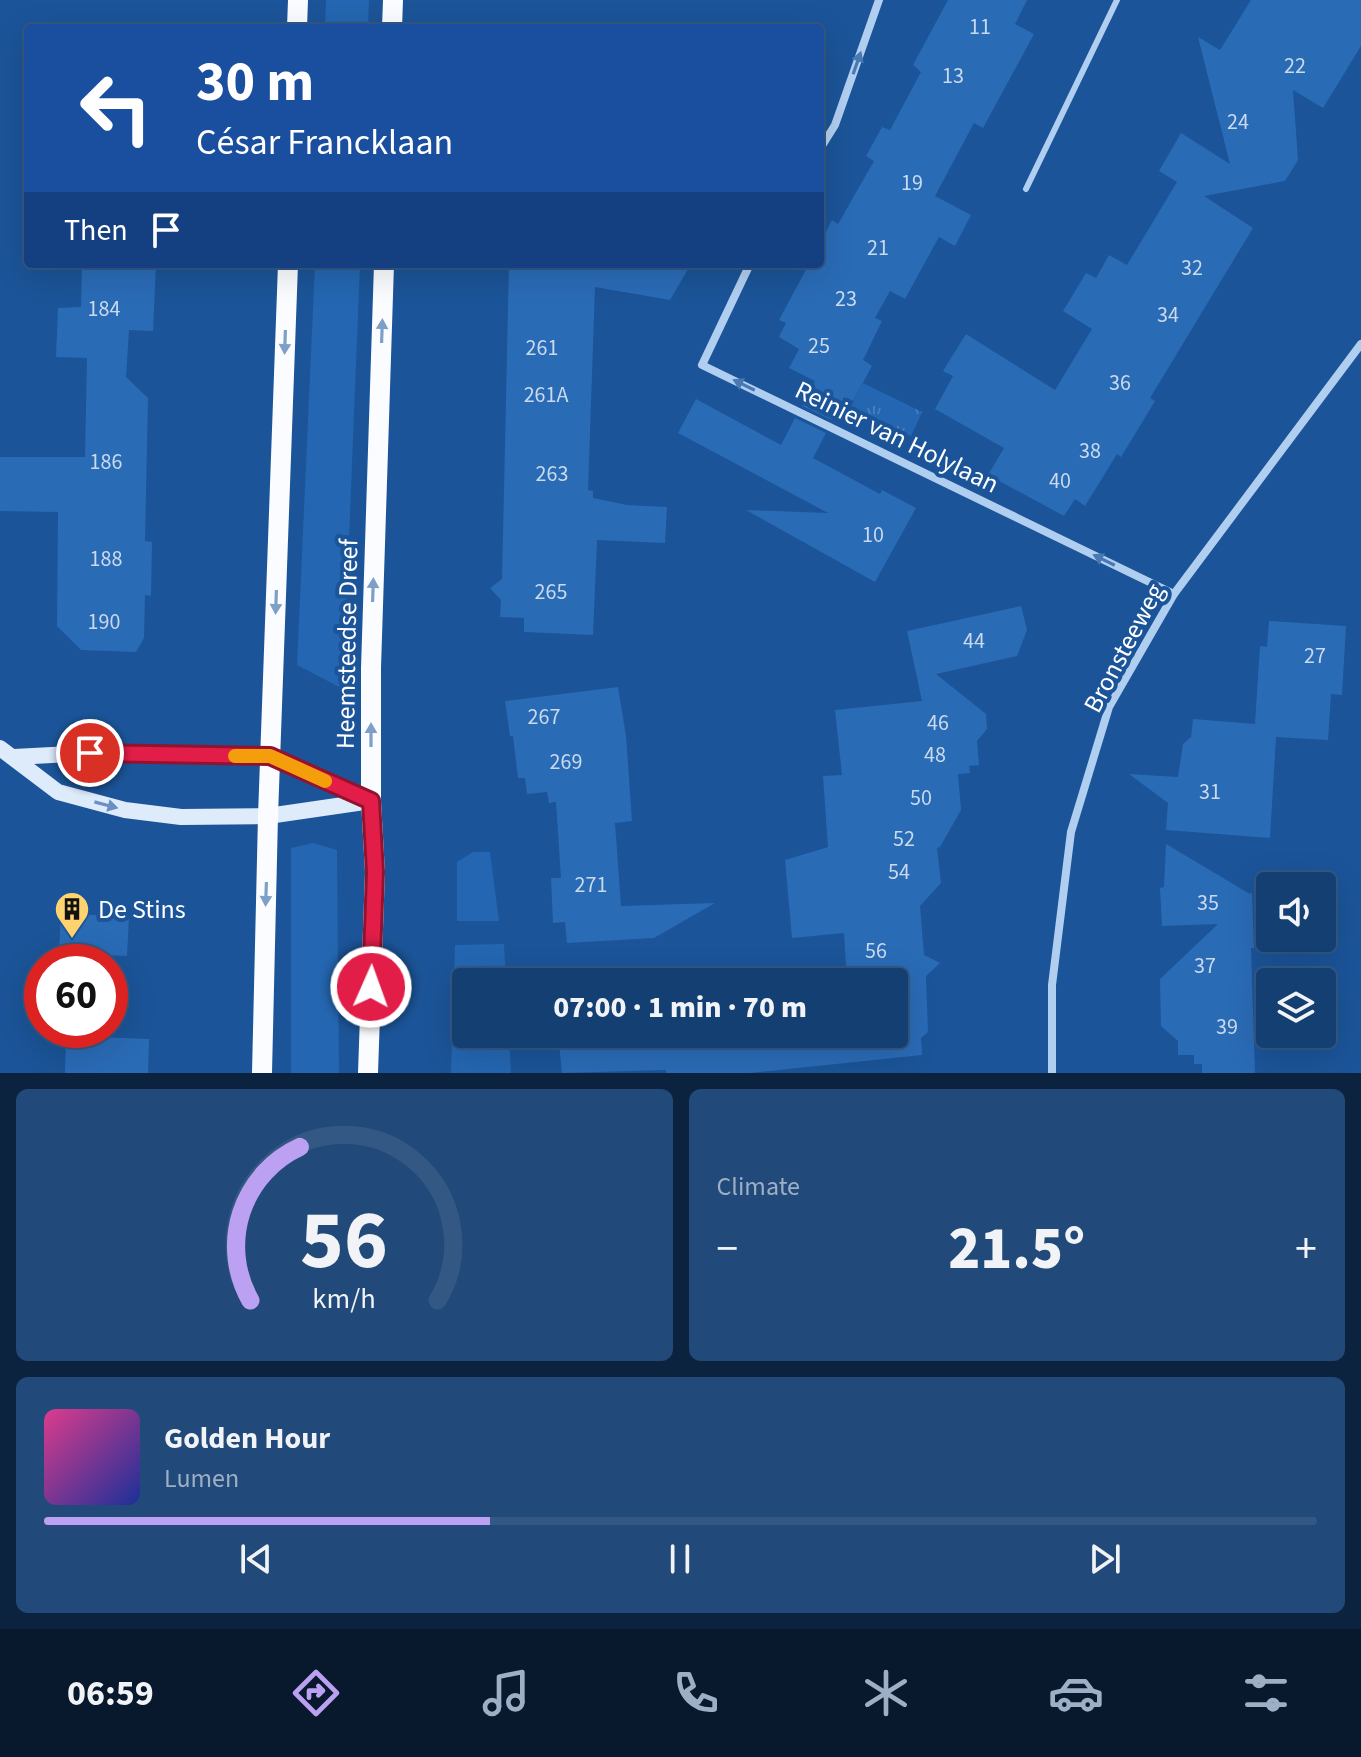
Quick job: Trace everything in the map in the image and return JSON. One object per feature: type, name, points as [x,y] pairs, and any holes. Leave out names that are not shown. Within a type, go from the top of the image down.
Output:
[{"type":"main road","points":[[297,24],[298,0]]},
{"type":"main road","points":[[392,24],[393,0]]},
{"type":"main road","points":[[262,1073],[288,268]]},
{"type":"main road","name":"Heemsteedse Dreef","points":[[368,1073],[375,872],[371,801],[371,668],[384,268]]},
{"type":"main road","points":[[7,752],[270,756],[371,801]]},
{"type":"main road","points":[[7,752],[58,792],[125,810],[181,817],[268,816],[371,801]]},
{"type":"street","points":[[824,143],[835,125],[879,0]]},
{"type":"street","name":"Reinier van Holylaan","points":[[748,268],[702,365],[1174,594]]},
{"type":"street","name":"Bronsteeweg","points":[[1052,1073],[1052,985],[1071,832],[1109,707],[1174,594],[1361,344]]},
{"type":"lane","points":[[1026,189],[1117,0]]},
{"type":"green space","points":[[326,0],[369,0],[368,24],[325,24]]},
{"type":"green space","points":[[315,268],[360,268],[343,689],[297,665]]},
{"type":"green space","points":[[863,383],[922,412],[911,436],[851,406]]},
{"type":"green space","points":[[313,843],[337,850],[339,1073],[291,1073],[291,848]]},
{"type":"green space","points":[[473,852],[490,852],[499,921],[457,921],[457,862]]},
{"type":"green space","points":[[504,944],[505,968],[454,968],[455,945]]},
{"type":"green space","points":[[452,1041],[452,1048],[510,1048],[511,1073],[451,1073]]},
{"type":"building","points":[[948,0],[1027,0],[1015,24],[1034,34],[983,128],[974,123],[935,196],[971,215],[955,246],[939,237],[905,299],[890,291],[875,318],[882,321],[863,360],[872,366],[853,401],[844,397],[832,420],[802,406],[815,381],[789,368],[799,349],[779,337],[786,323],[779,320],[807,268],[824,268],[824,235],[832,220],[838,224],[874,161],[866,156],[882,127],[890,130],[921,72],[913,65]]},
{"type":"building","points":[[1251,0],[1361,0],[1361,46],[1323,108],[1293,90],[1298,160],[1285,181],[1204,196],[1253,228],[1150,398],[1155,401],[1121,457],[1117,454],[1085,506],[1075,499],[1064,516],[988,475],[1004,448],[935,409],[953,376],[943,371],[966,334],[1055,390],[1092,329],[1063,311],[1086,273],[1096,278],[1109,255],[1127,265],[1177,182],[1159,171],[1181,133],[1230,164],[1198,37],[1220,50]]},
{"type":"building","points":[[82,268],[156,268],[153,331],[129,330],[126,377],[148,398],[145,541],[152,542],[151,596],[145,595],[144,638],[136,652],[81,650],[57,626],[58,512],[0,511],[0,457],[85,457],[87,358],[56,357],[58,308],[81,307]]},
{"type":"building","points":[[509,268],[689,268],[670,300],[595,287],[588,490],[593,491],[593,498],[627,505],[667,507],[665,543],[597,540],[593,635],[524,632],[524,618],[500,617],[501,600],[490,588],[502,579]]},
{"type":"building","points":[[696,399],[781,445],[795,418],[826,433],[813,458],[880,494],[882,490],[916,508],[875,582],[746,510],[828,513],[678,433]]},
{"type":"building","points":[[1021,606],[1027,630],[1017,656],[936,674],[986,714],[987,729],[977,741],[979,765],[969,766],[970,773],[958,774],[961,810],[937,848],[941,883],[920,906],[924,955],[940,963],[926,976],[928,1032],[921,1038],[922,1055],[750,1073],[666,1073],[666,1070],[562,1073],[559,1048],[908,1048],[908,968],[846,968],[844,933],[792,938],[785,860],[828,847],[823,776],[842,775],[835,710],[922,701],[907,631]]},
{"type":"building","points":[[1269,621],[1346,626],[1342,695],[1331,694],[1328,740],[1276,737],[1270,838],[1166,830],[1168,803],[1129,774],[1178,777],[1183,744],[1191,737],[1193,719],[1255,724],[1260,646],[1267,647]]},
{"type":"building","points":[[618,687],[626,736],[632,821],[615,823],[621,906],[715,903],[654,938],[567,943],[565,922],[553,923],[551,878],[561,878],[556,802],[549,803],[547,792],[527,794],[525,778],[518,778],[505,701]]},
{"type":"building","points":[[1166,844],[1250,894],[1252,892],[1255,1073],[1202,1073],[1202,1064],[1194,1064],[1194,1055],[1178,1055],[1178,1041],[1161,1026],[1160,979],[1218,924],[1162,926],[1160,888],[1164,887]]},
{"type":"building","points":[[61,914],[129,916],[128,944],[59,944]]},
{"type":"building","points":[[128,1038],[149,1039],[148,1073],[65,1073],[66,1048],[128,1048]]},
{"type":"slow traffic","points":[[235,756],[270,756],[325,781]]},
{"type":"place","name":"De Stins","points":[[72,940]]},
{"type":"route","points":[[90,753],[270,756],[371,801],[375,872],[371,987]]}]
